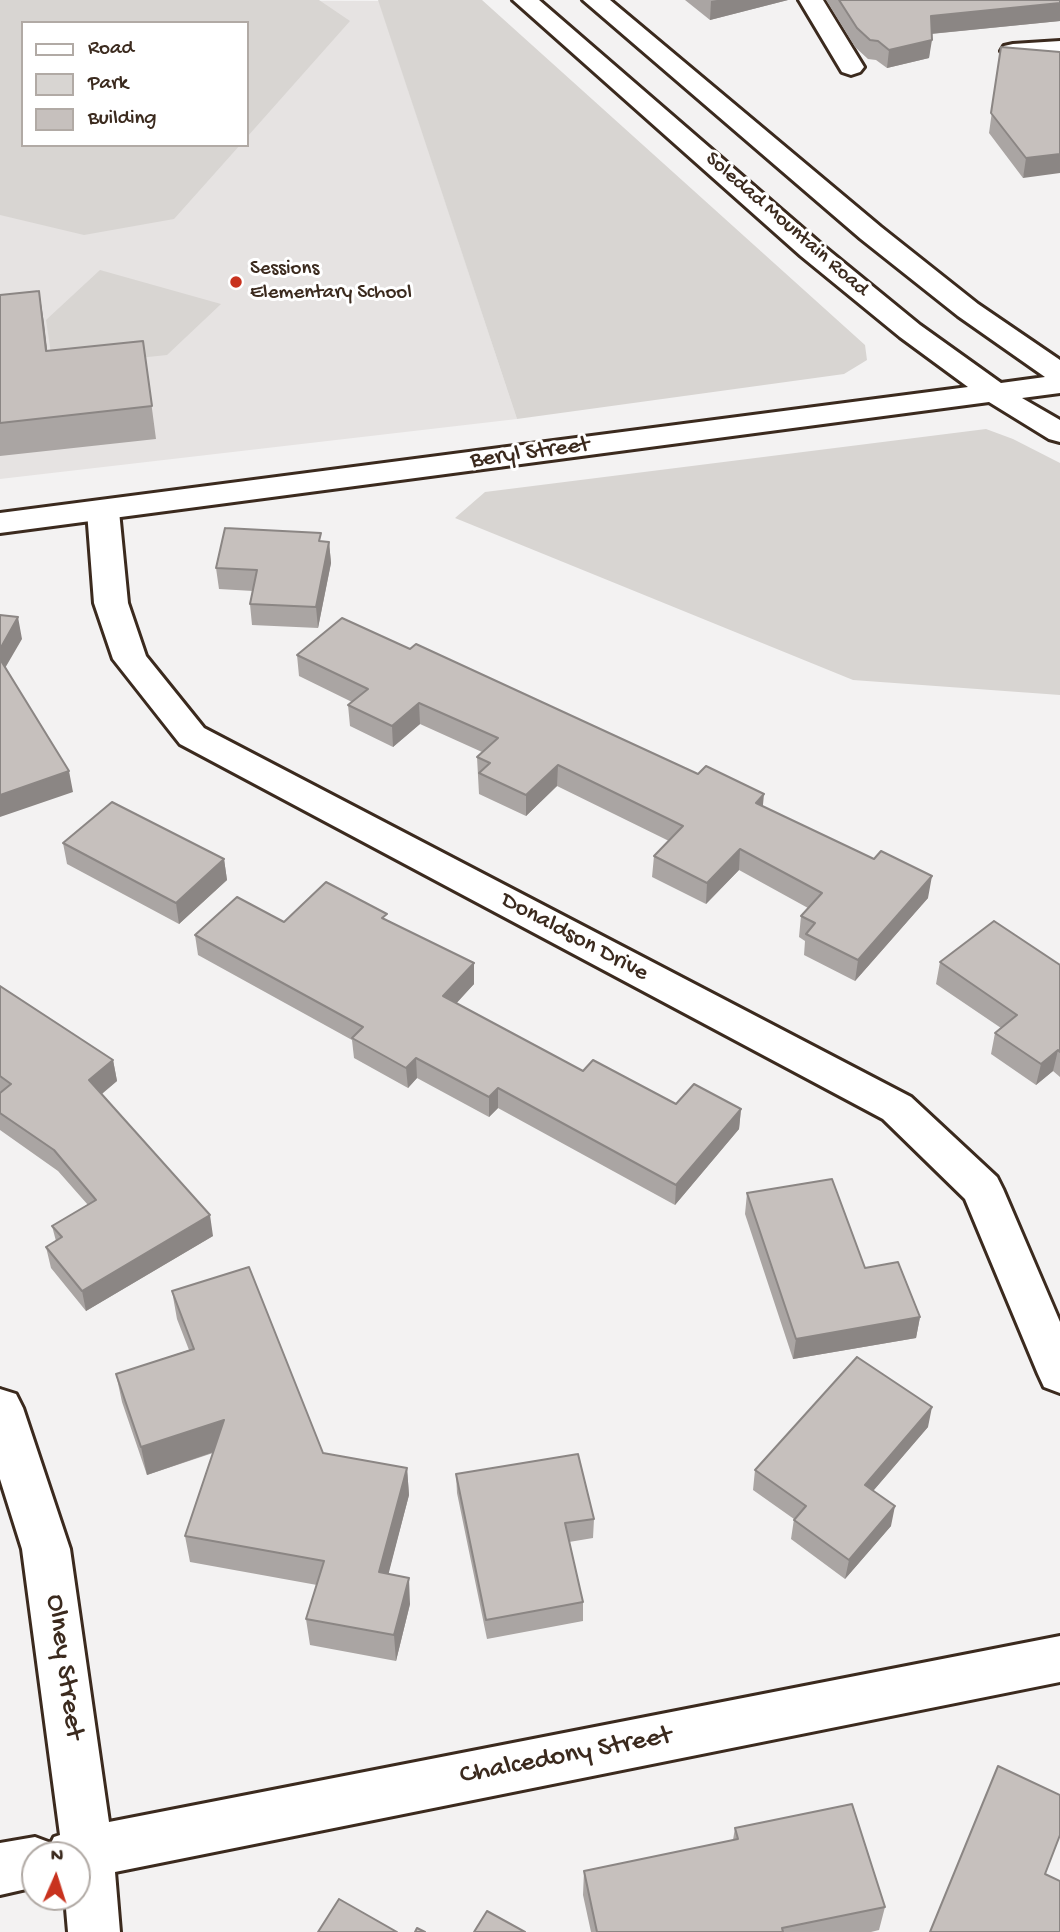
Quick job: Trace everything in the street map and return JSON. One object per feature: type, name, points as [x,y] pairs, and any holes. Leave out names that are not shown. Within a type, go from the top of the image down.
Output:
[{"type":"main road","name":"Soledad Mountain Road","points":[[525,0],[811,250],[910,331],[995,393],[1060,433]]},
{"type":"main road","name":"Soledad Mountain Road","points":[[595,0],[871,233],[968,310],[1060,374]]},
{"type":"main road","points":[[811,0],[851,67]]},
{"type":"main road","points":[[1013,51],[1060,48]]},
{"type":"main road","name":"Beryl Street","points":[[0,523],[1060,384]]},
{"type":"main road","name":"Donaldson Drive","points":[[103,511],[111,603],[130,660],[192,736],[897,1108],[982,1189],[1060,1374]]},
{"type":"main road","name":"Olney Street","points":[[0,1408],[47,1549],[79,1841]]},
{"type":"main road","name":"Chalcedony Street","points":[[91,1851],[1060,1659]]},
{"type":"main road","points":[[0,1869],[21,1865]]},
{"type":"main road","name":"Olney Street","points":[[90,1911],[94,1932]]},
{"type":"shaded area","name":"Sessions Elementary School","points":[[0,0],[379,1],[517,419],[0,479]]},
{"type":"green space","points":[[0,0],[319,0],[350,21],[248,136],[248,21],[21,21],[21,147],[238,147],[174,219],[84,235],[0,215]]},
{"type":"green space","points":[[378,0],[482,0],[865,345],[867,360],[844,374],[517,419]]},
{"type":"green space","points":[[100,270],[221,304],[167,355],[53,367],[46,320]]},
{"type":"green space","points":[[986,429],[1013,439],[1060,463],[1060,695],[853,680],[455,518],[485,492]]},
{"type":"building","points":[[839,0],[1060,0],[1060,3],[931,16],[932,40],[889,50],[878,41],[870,40],[857,28]]},
{"type":"building","points":[[1001,47],[1060,52],[1060,154],[1026,158],[991,113]]},
{"type":"building","points":[[39,291],[46,351],[143,341],[152,406],[0,423],[0,295]]},
{"type":"building","points":[[225,528],[321,533],[319,541],[329,542],[316,607],[250,604],[257,570],[216,568]]},
{"type":"building","points":[[0,615],[18,617],[0,649]]},
{"type":"building","points":[[342,618],[410,649],[416,644],[698,774],[706,766],[764,794],[756,803],[874,859],[881,851],[932,876],[858,960],[806,934],[815,923],[801,916],[822,893],[740,849],[707,883],[654,856],[683,826],[558,765],[526,795],[479,773],[490,763],[477,757],[498,738],[419,703],[392,726],[348,705],[368,689],[297,655]]},
{"type":"building","points":[[0,659],[69,771],[0,795]]},
{"type":"building","points":[[112,802],[224,859],[176,903],[63,843]]},
{"type":"building","points":[[326,882],[387,914],[382,918],[474,963],[443,996],[583,1071],[593,1060],[676,1104],[694,1084],[741,1109],[676,1185],[498,1088],[489,1097],[416,1058],[406,1068],[352,1038],[363,1027],[195,935],[237,897],[284,922]]},
{"type":"building","points":[[994,921],[1060,965],[1060,1052],[1058,1050],[1041,1064],[995,1033],[1017,1015],[940,962]]},
{"type":"building","points":[[0,986],[113,1060],[89,1080],[210,1215],[82,1291],[46,1247],[62,1237],[52,1226],[96,1200],[54,1150],[0,1113],[0,1093],[11,1084],[0,1076]]},
{"type":"building","points":[[832,1179],[865,1268],[898,1262],[920,1317],[796,1339],[747,1193]]},
{"type":"building","points":[[249,1267],[323,1453],[407,1468],[379,1572],[409,1578],[394,1635],[306,1619],[324,1561],[185,1536],[224,1420],[141,1447],[116,1374],[194,1349],[172,1291]]},
{"type":"building","points":[[857,1357],[932,1407],[865,1485],[895,1506],[849,1560],[794,1520],[806,1506],[755,1470]]},
{"type":"building","points":[[578,1454],[594,1519],[565,1523],[583,1602],[486,1620],[456,1474]]},
{"type":"building","points":[[998,1766],[1060,1795],[1060,1835],[1045,1874],[1060,1881],[1060,1932],[930,1932]]},
{"type":"building","points":[[852,1804],[885,1907],[782,1928],[783,1932],[597,1932],[584,1871],[738,1839],[735,1828]]},
{"type":"building","points":[[339,1899],[397,1932],[318,1932]]},
{"type":"building","points":[[487,1911],[525,1932],[474,1932]]},
{"type":"place","name":"Sessions Elementary School","points":[[236,282]]}]
